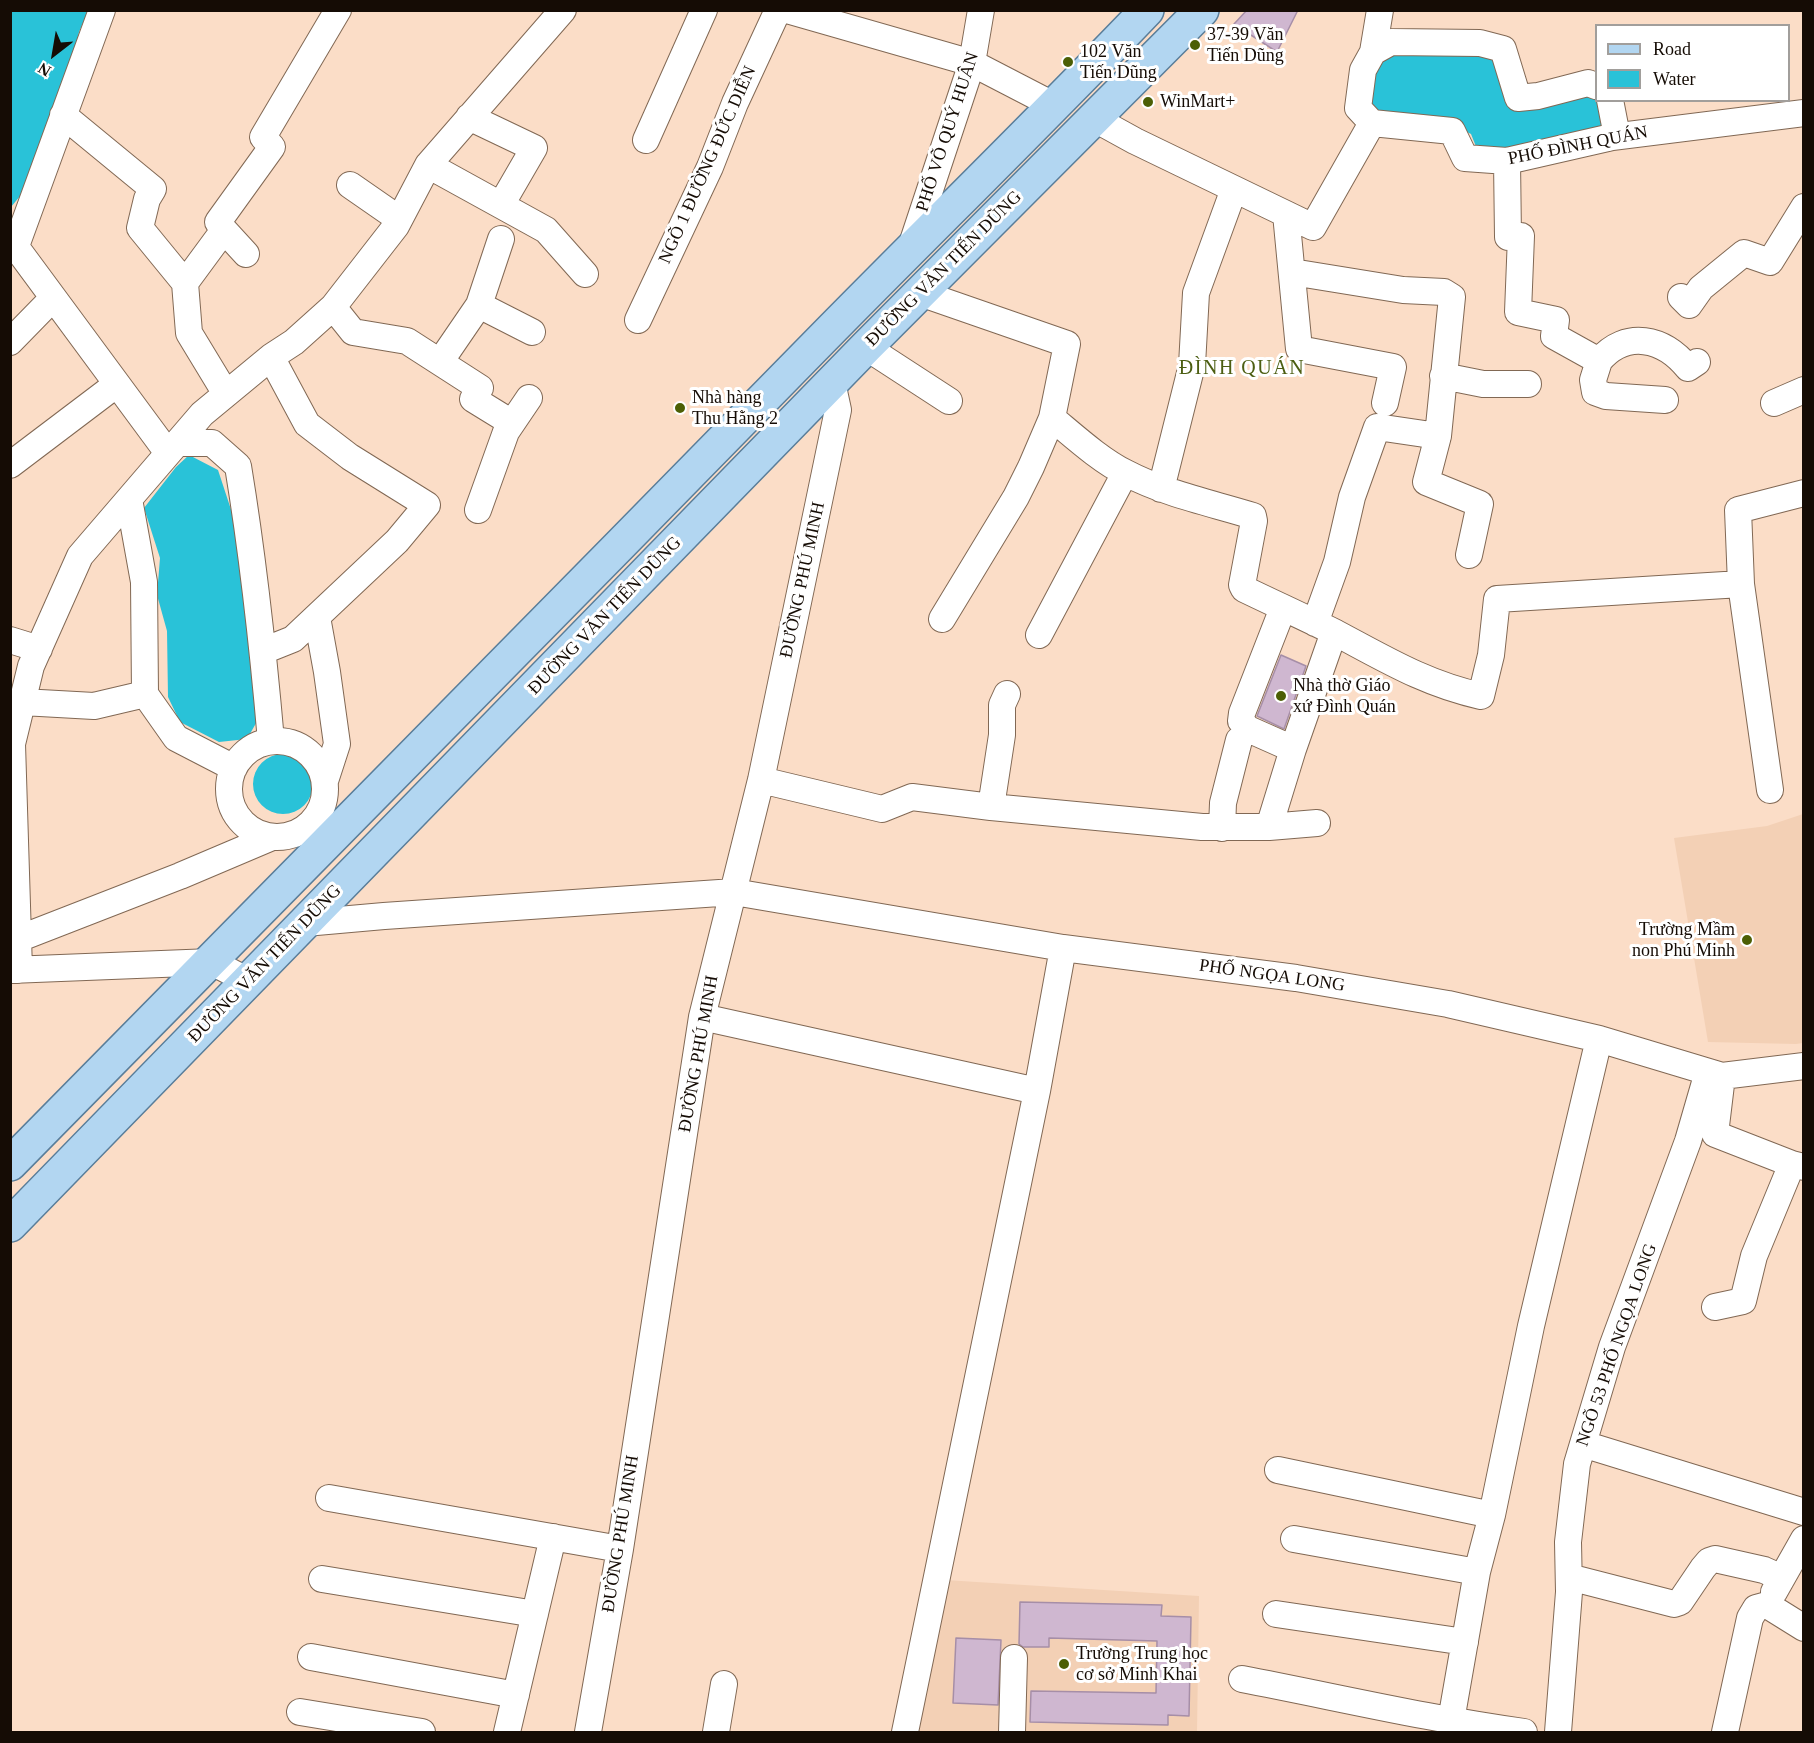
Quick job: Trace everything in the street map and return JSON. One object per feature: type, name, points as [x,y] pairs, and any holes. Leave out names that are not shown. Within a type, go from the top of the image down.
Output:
[{"type":"main road","name":"ĐƯỜNG VĂN TIẾN DŨNG","points":[[10,1164],[212,962],[1147,10]]},
{"type":"main road","name":"ĐƯỜNG VĂN TIẾN DŨNG","points":[[10,1225],[866,347],[1202,10]]},
{"type":"street","points":[[102,10],[13,243],[117,384],[172,448]]},
{"type":"street","points":[[246,254],[218,222],[272,147],[263,137],[338,10]]},
{"type":"street","points":[[248,981],[212,962],[15,970],[18,939],[12,744],[31,666],[80,556],[202,414],[271,357],[294,342],[333,307],[399,219],[428,165],[563,10]]},
{"type":"street","points":[[646,140],[704,10]]},
{"type":"street","name":"NGÕ 1 ĐƯỜNG ĐỨC DIỄN","points":[[638,320],[710,167],[735,104],[778,10]]},
{"type":"street","points":[[787,10],[972,63],[1055,106]]},
{"type":"street","name":"PHỐ VÕ QUÝ HUÂN","points":[[909,253],[972,63],[981,10]]},
{"type":"street","points":[[1095,119],[1135,141],[1313,227],[1372,123],[1358,108],[1363,70],[1373,52],[1380,10]]},
{"type":"street","points":[[1373,52],[1391,42],[1480,43],[1503,49],[1518,98],[1538,96],[1588,83],[1595,86]]},
{"type":"street","points":[[1610,102],[1617,136]]},
{"type":"street","name":"PHỐ ĐÌNH QUÁN","points":[[1372,123],[1452,131],[1465,158],[1507,161],[1617,136],[1803,113]]},
{"type":"street","points":[[63,115],[153,189],[147,199],[140,228],[185,283],[189,333],[226,394]]},
{"type":"street","points":[[469,117],[534,148],[501,206]]},
{"type":"street","points":[[1507,161],[1508,237],[1521,236],[1518,312],[1556,320],[1554,336],[1599,361]]},
{"type":"street","points":[[428,165],[546,230],[585,274]]},
{"type":"street","points":[[350,185],[399,219]]},
{"type":"street","points":[[1161,489],[1192,365],[1196,293],[1234,189]]},
{"type":"street","points":[[1681,297],[1689,305],[1701,288],[1744,253],[1770,262],[1803,207]]},
{"type":"street","points":[[1286,214],[1299,349],[1393,367],[1385,403]]},
{"type":"street","points":[[185,283],[224,230]]},
{"type":"street","points":[[440,362],[479,305],[501,239]]},
{"type":"street","points":[[1292,272],[1403,290],[1449,294],[1452,297],[1438,436],[1426,482],[1480,504],[1469,555]]},
{"type":"street","points":[[920,293],[1066,344],[1052,418],[1016,497],[942,619]]},
{"type":"street","points":[[10,342],[53,298]]},
{"type":"street","points":[[479,305],[532,332]]},
{"type":"street","points":[[333,307],[353,332],[407,341],[440,362],[480,388],[473,399],[512,423]]},
{"type":"street","points":[[1665,400],[1606,396],[1595,392],[1593,380],[1599,361],[1605,353],[1624,342],[1650,342],[1666,347],[1688,368],[1697,362]]},
{"type":"street","points":[[866,347],[949,401]]},
{"type":"street","points":[[263,651],[293,639],[397,541],[427,505],[350,457],[307,424],[271,357]]},
{"type":"street","points":[[1443,376],[1483,384],[1528,384]]},
{"type":"street","name":"ĐƯỜNG PHÚ MINH","points":[[588,1732],[620,1549],[702,1017],[761,780],[838,410],[832,382]]},
{"type":"street","points":[[10,465],[117,384]]},
{"type":"street","points":[[1774,403],[1803,390]]},
{"type":"street","points":[[478,510],[506,432],[529,398]]},
{"type":"street","points":[[1052,418],[1082,443],[1125,472],[1161,489],[1253,516],[1242,585],[1244,589],[1419,677],[1457,691],[1481,696],[1491,655],[1497,599],[1741,584]]},
{"type":"street","points":[[1269,827],[1293,749],[1324,628],[1352,497],[1377,427],[1438,436]]},
{"type":"street","points":[[172,448],[212,443],[238,466],[250,539],[271,741]]},
{"type":"street","points":[[1039,635],[1125,472]]},
{"type":"street","points":[[1770,790],[1741,584],[1738,510],[1803,494]]},
{"type":"street","points":[[129,499],[144,582],[145,694],[176,738],[234,768]]},
{"type":"street","points":[[1283,608],[1241,717],[1243,725],[1248,729],[1293,749]]},
{"type":"street","points":[[18,939],[180,876],[272,837],[288,836],[304,830],[317,817],[325,800],[325,781],[337,744],[317,617]]},
{"type":"street","points":[[10,640],[39,649]]},
{"type":"street","points":[[22,702],[94,706],[145,694]]},
{"type":"street","points":[[991,807],[1002,735],[1002,705],[1007,694]]},
{"type":"street","points":[[1222,828],[1223,803],[1239,740]]},
{"type":"street","points":[[272,837],[250,829],[235,812],[229,790],[234,768],[243,755],[256,746],[271,741],[289,742],[306,750],[319,764],[325,781]]},
{"type":"street","points":[[761,780],[882,809],[912,797],[991,807],[1222,828],[1269,827],[1317,822]]},
{"type":"street","points":[[304,830],[309,863]]},
{"type":"street","name":"PHỐ NGỌA LONG","points":[[305,923],[734,892],[1063,948],[1286,976],[1448,1004],[1599,1039],[1715,1074],[1803,1066]]},
{"type":"street","points":[[905,1732],[1037,1091],[1063,948]]},
{"type":"street","points":[[702,1017],[1037,1091]]},
{"type":"street","points":[[1450,1727],[1477,1572],[1492,1515],[1531,1326],[1599,1039]]},
{"type":"street","points":[[1715,1074],[1715,1134],[1798,1165],[1754,1256],[1743,1301],[1715,1307]]},
{"type":"street","name":"NGÕ 53 PHỐ NGỌA LONG","points":[[1558,1732],[1569,1577],[1568,1542],[1576,1464],[1612,1347],[1715,1074]]},
{"type":"street","points":[[1583,1444],[1803,1512]]},
{"type":"street","points":[[1278,1470],[1492,1515]]},
{"type":"street","points":[[329,1498],[620,1549]]},
{"type":"street","points":[[507,1732],[553,1537]]},
{"type":"street","points":[[1294,1539],[1477,1572]]},
{"type":"street","points":[[1725,1732],[1750,1618],[1756,1608],[1767,1605],[1801,1547]]},
{"type":"street","points":[[1569,1577],[1674,1604],[1680,1602],[1706,1564],[1715,1559],[1764,1570],[1782,1578]]},
{"type":"street","points":[[322,1579],[535,1614]]},
{"type":"street","points":[[1767,1605],[1803,1628]]},
{"type":"street","points":[[1276,1614],[1465,1642]]},
{"type":"street","points":[[311,1657],[516,1695]]},
{"type":"street","points":[[1012,1732],[1014,1658]]},
{"type":"street","points":[[1242,1679],[1450,1727],[1524,1732]]},
{"type":"street","points":[[716,1732],[724,1684]]},
{"type":"street","points":[[300,1712],[422,1732]]},
{"type":"shaded area","name":"Trường Mầm non Phú Minh","points":[[1803,814],[1803,1043],[1708,1042],[1674,838],[1767,826]]},
{"type":"shaded area","name":"Trường Trung học cơ sở Minh Khai","points":[[945,1580],[1199,1596],[1197,1732],[919,1732]]},
{"type":"water","points":[[11,11],[88,11],[79,32],[65,96],[35,178],[11,207]]},
{"type":"water","points":[[1405,48],[1495,52],[1513,105],[1595,92],[1595,102],[1603,102],[1602,135],[1486,153],[1477,149],[1471,134],[1446,122],[1376,113],[1367,101],[1375,57]]},
{"type":"water","points":[[189,455],[218,470],[242,543],[259,718],[247,739],[219,742],[180,722],[168,697],[167,631],[157,595],[160,558],[144,508],[176,467]]},
{"type":"water","points":[[277,754],[289,754],[300,759],[308,767],[313,784],[311,796],[300,809],[289,814],[277,814],[266,809],[258,801],[253,790],[253,778],[258,767],[266,759]]},
{"type":"building","points":[[1247,10],[1298,10],[1277,52],[1234,24]]},
{"type":"building","name":"Nhà thờ Giáo xứ Đình Quán","points":[[1281,655],[1306,666],[1284,729],[1257,716]]},
{"type":"building","points":[[1020,1602],[1162,1605],[1161,1616],[1191,1617],[1189,1716],[1168,1715],[1168,1725],[1030,1722],[1031,1691],[1156,1693],[1157,1641],[1049,1638],[1049,1647],[1023,1647],[1019,1644]]},
{"type":"building","points":[[956,1638],[1001,1640],[998,1705],[953,1703]]},
{"type":"place","name":"37-39 Văn Tiến Dũng","points":[[1195,45]]},
{"type":"place","name":"102 Văn Tiến Dũng","points":[[1068,62]]},
{"type":"place","name":"WinMart+","points":[[1148,102]]},
{"type":"place","name":"Nhà hàng Thu Hằng 2","points":[[680,408]]},
{"type":"place","name":"Nhà thờ Giáo xứ Đình Quán","points":[[1281,696]]},
{"type":"place","name":"Trường Mầm non Phú Minh","points":[[1747,940]]},
{"type":"place","name":"Trường Trung học cơ sở Minh Khai","points":[[1064,1664]]},
{"type":"district","name":"ĐÌNH QUÁN","points":[[1242,369]]}]
